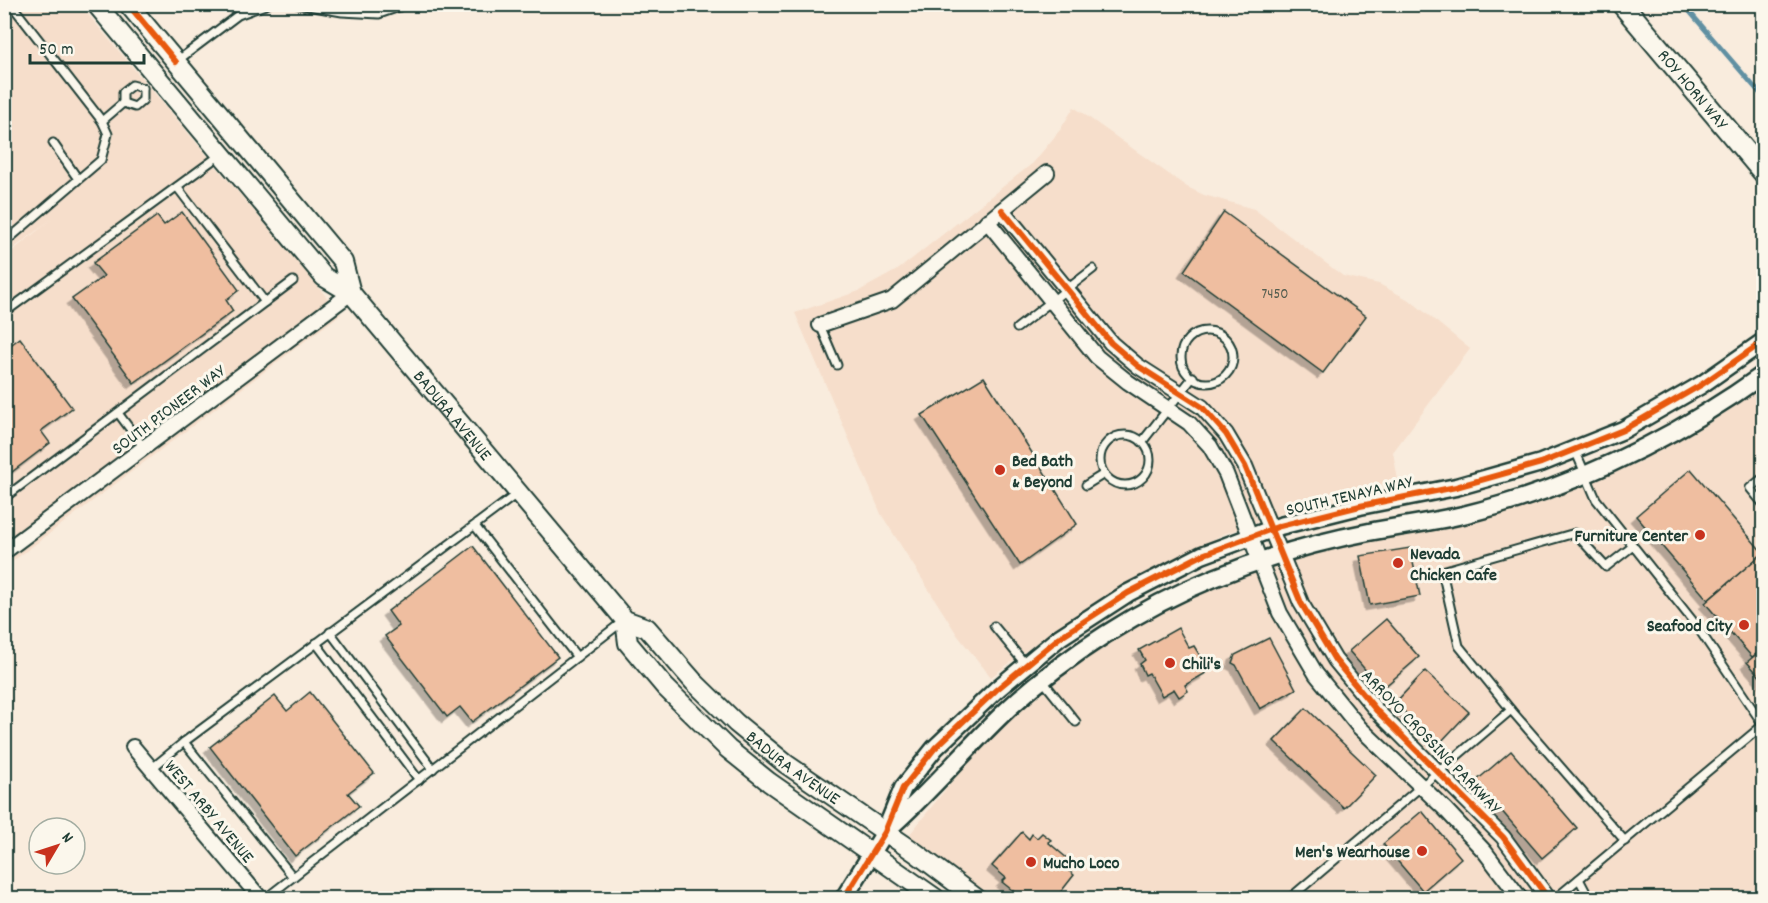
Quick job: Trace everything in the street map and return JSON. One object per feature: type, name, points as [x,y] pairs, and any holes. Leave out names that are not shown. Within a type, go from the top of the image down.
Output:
[{"type":"main road","name":"BADURA AVENUE","points":[[96,4],[150,82],[221,154],[324,277],[351,293],[625,620],[647,628],[694,682],[736,723],[786,764],[976,898]]},
{"type":"main road","name":"BADURA AVENUE","points":[[128,4],[343,262],[351,293]]},
{"type":"main road","name":"ROY HORN WAY","points":[[1622,4],[1764,173]]},
{"type":"main road","points":[[150,82],[176,62]]},
{"type":"main road","name":"BADURA AVENUE","points":[[625,620],[628,643],[696,719],[769,782],[935,898]]},
{"type":"street","points":[[820,325],[892,300],[1047,173]]},
{"type":"street","name":"ARROYO CROSSING PARKWAY","points":[[1002,210],[1066,290],[1123,355],[1202,407],[1232,442],[1245,466],[1301,603],[1335,660],[1377,711],[1503,837],[1548,898]]},
{"type":"street","points":[[987,221],[1112,370],[1168,408],[1200,434],[1218,459],[1280,613],[1316,674],[1359,727],[1485,852],[1520,898]]},
{"type":"street","name":"SOUTH PIONEER WAY","points":[[4,552],[351,293]]},
{"type":"street","name":"SOUTH TENAYA WAY","points":[[844,898],[885,832],[903,788],[935,748],[1026,665],[1060,638],[1128,593],[1202,555],[1271,530],[1360,506],[1456,487],[1541,463],[1575,450],[1633,425],[1701,385],[1764,341]]},
{"type":"street","name":"SOUTH TENAYA WAY","points":[[885,832],[921,800],[1010,707],[1073,657],[1140,614],[1212,579],[1282,554],[1366,533],[1462,515],[1550,489],[1634,454],[1714,409],[1764,374]]},
{"type":"street","name":"WEST ARBY AVENUE","points":[[133,747],[260,898]]},
{"type":"lane","points":[[4,243],[101,160],[108,134],[102,121],[11,4]]},
{"type":"lane","points":[[176,62],[238,15],[268,4]]},
{"type":"lane","points":[[297,4],[342,12],[379,14],[408,4]]},
{"type":"lane","points":[[102,121],[123,103],[123,92],[132,85],[150,82]]},
{"type":"lane","points":[[123,103],[135,107],[143,100],[150,82]]},
{"type":"lane","points":[[52,144],[78,179]]},
{"type":"lane","points":[[4,313],[221,154]]},
{"type":"lane","points":[[177,188],[265,302]]},
{"type":"lane","points":[[1017,327],[1093,269]]},
{"type":"lane","points":[[4,498],[293,281]]},
{"type":"lane","points":[[820,325],[837,365]]},
{"type":"lane","points":[[1212,331],[1220,334],[1231,347],[1232,364],[1228,372],[1214,382],[1204,382],[1192,377],[1184,367],[1182,359],[1185,344],[1197,333],[1212,331]]},
{"type":"lane","points":[[1142,442],[1182,393],[1192,377]]},
{"type":"lane","points":[[118,413],[145,449]]},
{"type":"lane","points":[[1128,435],[1142,442],[1148,449],[1150,465],[1142,480],[1134,484],[1117,484],[1104,474],[1100,458],[1106,444],[1112,439],[1128,435]]},
{"type":"lane","points":[[1556,898],[1763,726],[1696,625],[1596,499],[1575,450]]},
{"type":"lane","points":[[1086,485],[1104,474]]},
{"type":"lane","points":[[1764,477],[1750,488],[1764,505]]},
{"type":"lane","points":[[151,769],[330,632],[520,492]]},
{"type":"lane","points":[[475,526],[577,657]]},
{"type":"lane","points":[[1624,841],[1511,711],[1459,646],[1442,571],[1575,533],[1606,567],[1633,546]]},
{"type":"lane","points":[[266,898],[625,620]]},
{"type":"lane","points":[[994,626],[1026,665]]},
{"type":"lane","points":[[330,632],[433,769]]},
{"type":"lane","points":[[316,643],[419,780]]},
{"type":"lane","points":[[1043,681],[1076,722]]},
{"type":"lane","points":[[1290,898],[1511,711]]},
{"type":"lane","points":[[184,742],[293,877]]},
{"type":"lane","points":[[1579,879],[1589,898]]},
{"type":"shaded area","points":[[5,5],[80,5],[341,314],[5,567],[5,257],[53,218],[5,255]]},
{"type":"shaded area","points":[[1074,107],[1187,187],[1204,195],[1254,209],[1343,276],[1379,284],[1411,301],[1470,349],[1393,452],[1398,480],[1310,503],[1224,534],[1142,574],[1064,622],[991,677],[958,636],[881,514],[795,313],[859,291],[899,269],[1033,163],[1060,130]]},
{"type":"shaded area","points":[[1763,385],[1763,898],[988,898],[916,845],[910,834],[961,770],[1017,714],[1078,664],[1145,622],[1216,587],[1290,560],[1367,542],[1465,524],[1553,498],[1639,462],[1719,417]]},
{"type":"building","points":[[182,212],[239,290],[226,300],[233,311],[134,383],[72,299],[104,276],[93,263],[157,216],[164,225]]},
{"type":"building","points":[[1224,212],[1366,316],[1323,373],[1184,271]]},
{"type":"building","points":[[20,338],[72,408],[41,431],[50,443],[4,478],[4,350]]},
{"type":"building","name":"Bed Bath & Beyond","points":[[984,377],[1077,524],[1020,565],[922,415]]},
{"type":"building","name":"Furniture Center","points":[[1691,469],[1763,553],[1708,600],[1636,516]]},
{"type":"building","points":[[473,546],[558,657],[472,722],[460,707],[447,717],[385,636],[399,626],[388,611]]},
{"type":"building","points":[[1410,548],[1420,596],[1370,605],[1360,556]]},
{"type":"building","name":"Seafood City","points":[[1763,553],[1764,648],[1752,657],[1705,603]]},
{"type":"building","points":[[1386,619],[1419,657],[1382,689],[1349,651]]},
{"type":"building","name":"Chili's","points":[[1178,628],[1189,648],[1194,646],[1202,659],[1199,662],[1206,673],[1185,685],[1188,691],[1179,697],[1174,689],[1162,696],[1149,673],[1145,675],[1140,664],[1145,660],[1139,650]]},
{"type":"building","points":[[1269,638],[1296,689],[1260,709],[1236,665],[1232,663],[1235,655]]},
{"type":"building","points":[[1764,648],[1764,681],[1747,662]]},
{"type":"building","points":[[1425,671],[1469,712],[1439,744],[1395,703]]},
{"type":"building","points":[[310,692],[374,773],[348,793],[359,806],[295,856],[210,747],[275,696],[287,711]]},
{"type":"building","points":[[1306,708],[1376,775],[1344,808],[1274,741]]},
{"type":"building","points":[[1511,751],[1577,828],[1542,858],[1476,781]]},
{"type":"building","name":"Men's Wearhouse","points":[[1422,811],[1461,858],[1423,891],[1383,844]]},
{"type":"building","name":"Mucho Loco","points":[[1022,832],[1029,839],[1032,834],[1037,838],[1042,833],[1051,840],[1048,842],[1068,859],[1063,866],[1074,875],[1056,898],[1022,898],[1002,882],[1006,878],[992,866]]},
{"type":"waterway","points":[[1683,4],[1764,98]]},
{"type":"cycle path","points":[[128,4],[176,62]]},
{"type":"cycle path","points":[[1002,210],[1111,343],[1138,366],[1202,407],[1226,434],[1245,466],[1301,603],[1335,660],[1377,711],[1503,837],[1548,898]]},
{"type":"cycle path","points":[[844,898],[885,832],[903,788],[935,748],[996,690],[1060,637],[1128,593],[1202,555],[1280,526],[1360,506],[1456,487],[1541,463],[1623,430],[1701,385],[1764,341]]},
{"type":"place","name":"Bed Bath & Beyond","points":[[1000,470]]},
{"type":"place","name":"Furniture Center","points":[[1700,535]]},
{"type":"place","name":"Nevada Chicken Cafe","points":[[1398,563]]},
{"type":"place","name":"Seafood City","points":[[1744,625]]},
{"type":"place","name":"Chili's","points":[[1170,663]]},
{"type":"place","name":"Men's Wearhouse","points":[[1422,851]]},
{"type":"place","name":"Mucho Loco","points":[[1031,862]]}]
